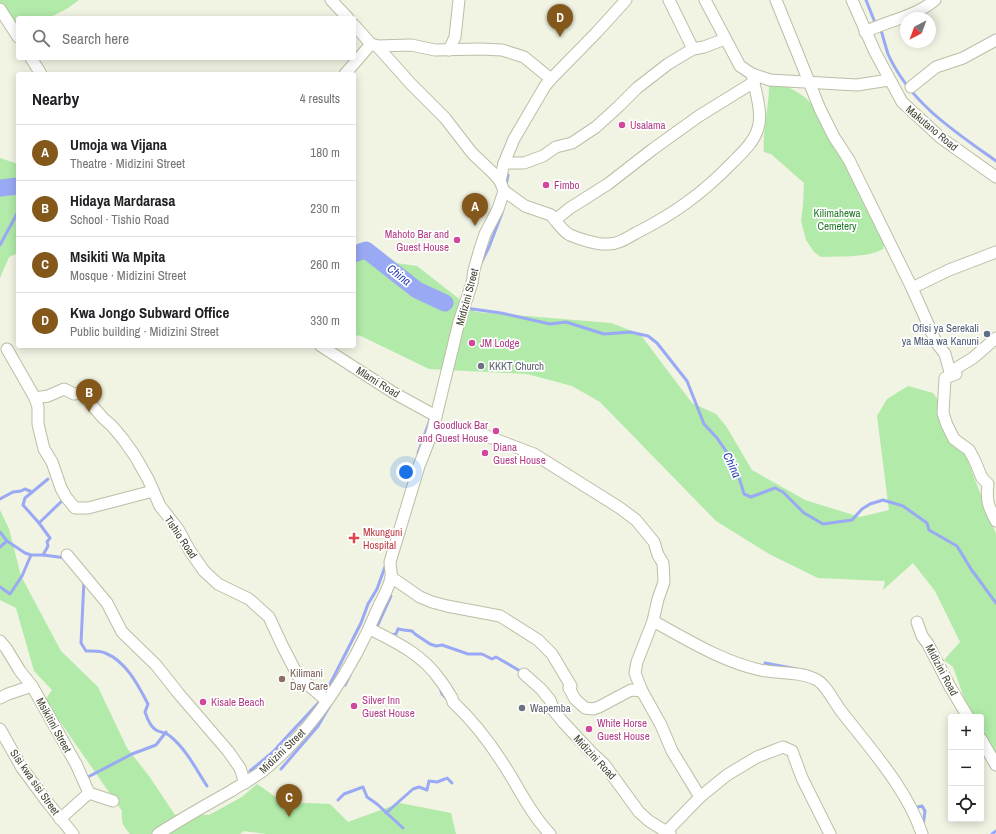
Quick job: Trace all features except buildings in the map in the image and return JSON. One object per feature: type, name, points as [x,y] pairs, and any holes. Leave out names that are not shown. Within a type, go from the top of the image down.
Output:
[{"type":"street","points":[[331,0],[346,16]]},
{"type":"street","points":[[449,50],[454,37],[459,0]]},
{"type":"street","name":"Midizini Street","points":[[158,834],[245,783],[263,770],[292,743],[311,723],[327,701],[370,629],[391,577],[390,562],[419,466],[432,433],[459,322],[472,283],[478,256],[485,234],[498,209],[504,163],[524,120],[551,79],[626,0]]},
{"type":"street","points":[[669,0],[693,49]]},
{"type":"street","points":[[705,0],[724,39],[740,66],[753,78],[857,85],[889,80]]},
{"type":"street","points":[[776,0],[834,137],[849,160],[912,288],[936,342],[945,354],[950,372]]},
{"type":"street","name":"Makutano Road","points":[[852,0],[889,80],[902,102],[941,138],[996,177]]},
{"type":"street","points":[[866,32],[879,25],[913,14],[935,0]]},
{"type":"street","points":[[0,9],[16,34]]},
{"type":"street","points":[[356,27],[445,118],[472,153],[493,173],[502,186],[525,206],[551,215],[562,229],[569,234],[593,242],[609,244],[627,239],[633,234],[656,223],[713,183],[748,147],[755,137],[759,127],[760,118],[753,78]]},
{"type":"street","points":[[504,163],[524,163],[543,156],[556,147],[572,143],[619,106],[637,88],[668,64],[693,49],[704,47],[724,39]]},
{"type":"street","points":[[347,72],[374,45],[411,45],[435,50],[502,50],[524,57],[551,79]]},
{"type":"street","points":[[911,87],[936,67],[953,62],[994,45]]},
{"type":"street","points":[[32,60],[40,72]]},
{"type":"street","points":[[555,220],[570,208],[608,184],[626,169],[753,78]]},
{"type":"street","points":[[912,288],[949,270],[996,252]]},
{"type":"street","points":[[950,372],[974,358],[996,338]]},
{"type":"street","name":"Mlami Road","points":[[324,348],[394,393],[436,416]]},
{"type":"street","points":[[7,349],[35,398],[38,407],[38,424],[44,449],[52,462],[61,488],[75,508],[88,508],[153,491]]},
{"type":"street","points":[[950,372],[956,374],[945,378],[943,404],[945,419],[954,439],[969,450],[982,478],[988,484],[987,500],[996,521]]},
{"type":"street","name":"Tishio Road","points":[[35,398],[48,396],[64,389],[74,394],[83,395],[112,426],[135,456],[148,478],[160,506],[178,530],[204,571],[218,584],[250,599],[269,617],[298,676],[327,701]]},
{"type":"street","points":[[432,433],[446,436],[456,431],[484,435],[534,454],[620,508],[636,520],[654,542],[663,563],[664,582],[653,621],[637,662],[636,678],[661,725],[672,751],[700,798]]},
{"type":"street","points":[[67,555],[107,604],[122,632],[156,665],[228,751],[240,768],[245,783]]},
{"type":"street","points":[[391,577],[420,597],[447,606],[500,616],[533,636],[552,654],[571,686],[569,688],[571,693],[584,708],[599,707],[631,690],[642,690]]},
{"type":"street","points":[[653,621],[709,652],[728,660],[761,670],[803,675],[818,681],[866,741],[906,798],[922,834]]},
{"type":"street","name":"Midizini Road","points":[[917,622],[922,636],[928,644],[949,685],[966,714]]},
{"type":"street","points":[[370,629],[418,655],[436,675],[452,698],[453,702],[470,719],[497,754],[536,817],[550,834]]},
{"type":"street","name":"Msikitini Street","points":[[0,641],[32,686],[76,764],[89,793]]},
{"type":"street","name":"Midizini Road","points":[[524,674],[541,689],[550,700],[554,711],[563,722],[604,764],[639,812],[649,821],[668,832]]},
{"type":"street","points":[[0,698],[32,686]]},
{"type":"street","name":"Sisi kwa sisi Street","points":[[0,728],[22,768],[73,834]]},
{"type":"street","points":[[984,744],[996,765]]},
{"type":"street","points":[[668,832],[700,798],[727,775],[757,757],[783,747],[792,751],[802,778],[830,834]]},
{"type":"street","points":[[60,819],[89,793],[113,801]]},
{"type":"green space","points":[[0,0],[79,0],[53,16],[16,16],[16,31],[0,5]]},
{"type":"green space","name":"Kilimahewa Cemetery","points":[[775,82],[799,93],[819,111],[886,237],[883,249],[869,254],[821,257],[814,252],[806,240],[801,221],[804,183],[771,154],[764,152],[764,136],[769,86]]},
{"type":"green space","points":[[0,158],[16,163],[16,254],[9,257],[0,278]]},
{"type":"green space","points":[[356,257],[417,266],[476,312],[611,323],[640,334],[692,403],[716,414],[726,426],[752,470],[805,500],[860,517],[889,510],[877,416],[887,399],[908,386],[933,393],[950,415],[996,534],[996,761],[984,739],[984,714],[970,714],[953,667],[944,660],[960,642],[935,591],[913,563],[883,590],[885,581],[818,578],[771,555],[716,521],[600,402],[572,386],[527,374],[429,369],[361,336],[356,335]]},
{"type":"green space","points":[[0,510],[9,529],[21,576],[61,651],[98,687],[127,748],[149,776],[175,815],[209,815],[242,797],[257,784],[283,802],[330,804],[348,822],[400,803],[451,813],[456,834],[266,834],[244,831],[240,834],[130,834],[123,824],[122,811],[45,700],[52,690],[34,671],[16,608],[0,600]]},
{"type":"waterway","points":[[866,0],[876,25]]},
{"type":"waterway","points":[[880,27],[888,54],[908,87],[934,115],[964,139],[996,161]]},
{"type":"waterway","points":[[506,185],[508,175]]},
{"type":"waterway","name":"China","points":[[0,188],[16,186]]},
{"type":"waterway","points":[[481,263],[502,213]]},
{"type":"waterway","points":[[0,245],[16,216]]},
{"type":"waterway","name":"China","points":[[356,253],[366,250],[417,290],[445,303]]},
{"type":"waterway","name":"China","points":[[465,308],[501,313],[550,324],[566,322],[604,334],[630,332],[648,336],[657,343],[687,381],[704,424],[717,438],[726,451],[738,474],[744,494],[751,497],[775,488],[783,492],[804,513],[823,524],[852,520],[862,509],[870,504],[883,500],[903,506],[927,523],[929,530],[957,546],[971,569],[996,603]]},
{"type":"waterway","points":[[418,453],[431,417]]},
{"type":"waterway","points":[[39,523],[23,505],[25,498],[48,479]]},
{"type":"waterway","points":[[0,499],[13,492],[25,489],[32,492]]},
{"type":"waterway","points":[[43,555],[48,546],[47,542],[50,538],[39,523],[64,499]]},
{"type":"waterway","points":[[0,532],[7,541],[25,553],[31,555],[66,558]]},
{"type":"waterway","points":[[0,547],[7,541]]},
{"type":"waterway","points":[[0,587],[10,594],[22,576],[31,555]]},
{"type":"waterway","points":[[281,743],[323,698],[361,623],[368,604],[377,589],[386,564]]},
{"type":"waterway","points":[[84,580],[81,643],[86,651],[103,652],[112,657],[131,674],[148,704],[145,712],[151,725],[154,729],[165,733],[176,741],[207,786]]},
{"type":"waterway","points":[[376,629],[391,596]]},
{"type":"waterway","points":[[390,635],[396,634],[398,629],[412,631],[430,644],[436,646],[442,645],[468,654],[482,654],[492,659],[496,657],[522,672]]},
{"type":"waterway","points":[[765,663],[797,669]]},
{"type":"waterway","points":[[345,685],[350,675]]},
{"type":"waterway","points":[[440,688],[442,694],[446,698]]},
{"type":"waterway","points":[[281,769],[318,726],[332,702]]},
{"type":"waterway","points":[[86,778],[132,754],[156,745],[166,732]]},
{"type":"waterway","points":[[250,771],[280,744]]},
{"type":"waterway","points":[[447,778],[452,783]]},
{"type":"waterway","points":[[386,813],[413,789],[419,787],[427,790],[429,781],[437,782],[445,779]]},
{"type":"waterway","points":[[338,800],[344,794],[363,787],[367,797],[377,804],[403,828]]},
{"type":"waterway","points":[[914,808],[922,806],[925,811],[923,826]]},
{"type":"waterway","points":[[992,834],[996,831]]},
{"type":"place","name":"Kwa Jongo Subward Office","points":[[560,37]]},
{"type":"place","name":"Usalama","points":[[622,125]]},
{"type":"place","name":"Fimbo","points":[[546,185]]},
{"type":"place","name":"Umoja wa Vijana","points":[[475,226]]},
{"type":"place","name":"Mahoto Bar and Guest House","points":[[457,240]]},
{"type":"place","name":"Ofisi ya Serekali ya Mtaa wa Kanuni","points":[[987,334]]},
{"type":"place","name":"JM Lodge","points":[[472,343]]},
{"type":"place","name":"KKKT Church","points":[[481,366]]},
{"type":"place","name":"Hidaya Mardarasa","points":[[89,412]]},
{"type":"place","name":"Goodluck Bar and Guest House","points":[[496,431]]},
{"type":"place","name":"Diana Guest House","points":[[485,453]]},
{"type":"place","name":"Mkunguni Hospital","points":[[354,538]]},
{"type":"place","name":"Kilimani Day Care","points":[[282,679]]},
{"type":"place","name":"Kisale Beach","points":[[203,702]]},
{"type":"place","name":"Silver Inn Guest House","points":[[354,706]]},
{"type":"place","name":"Wapemba","points":[[522,708]]},
{"type":"place","name":"White Horse Guest House","points":[[589,729]]},
{"type":"place","name":"Msikiti Wa Mpita","points":[[289,817]]}]
